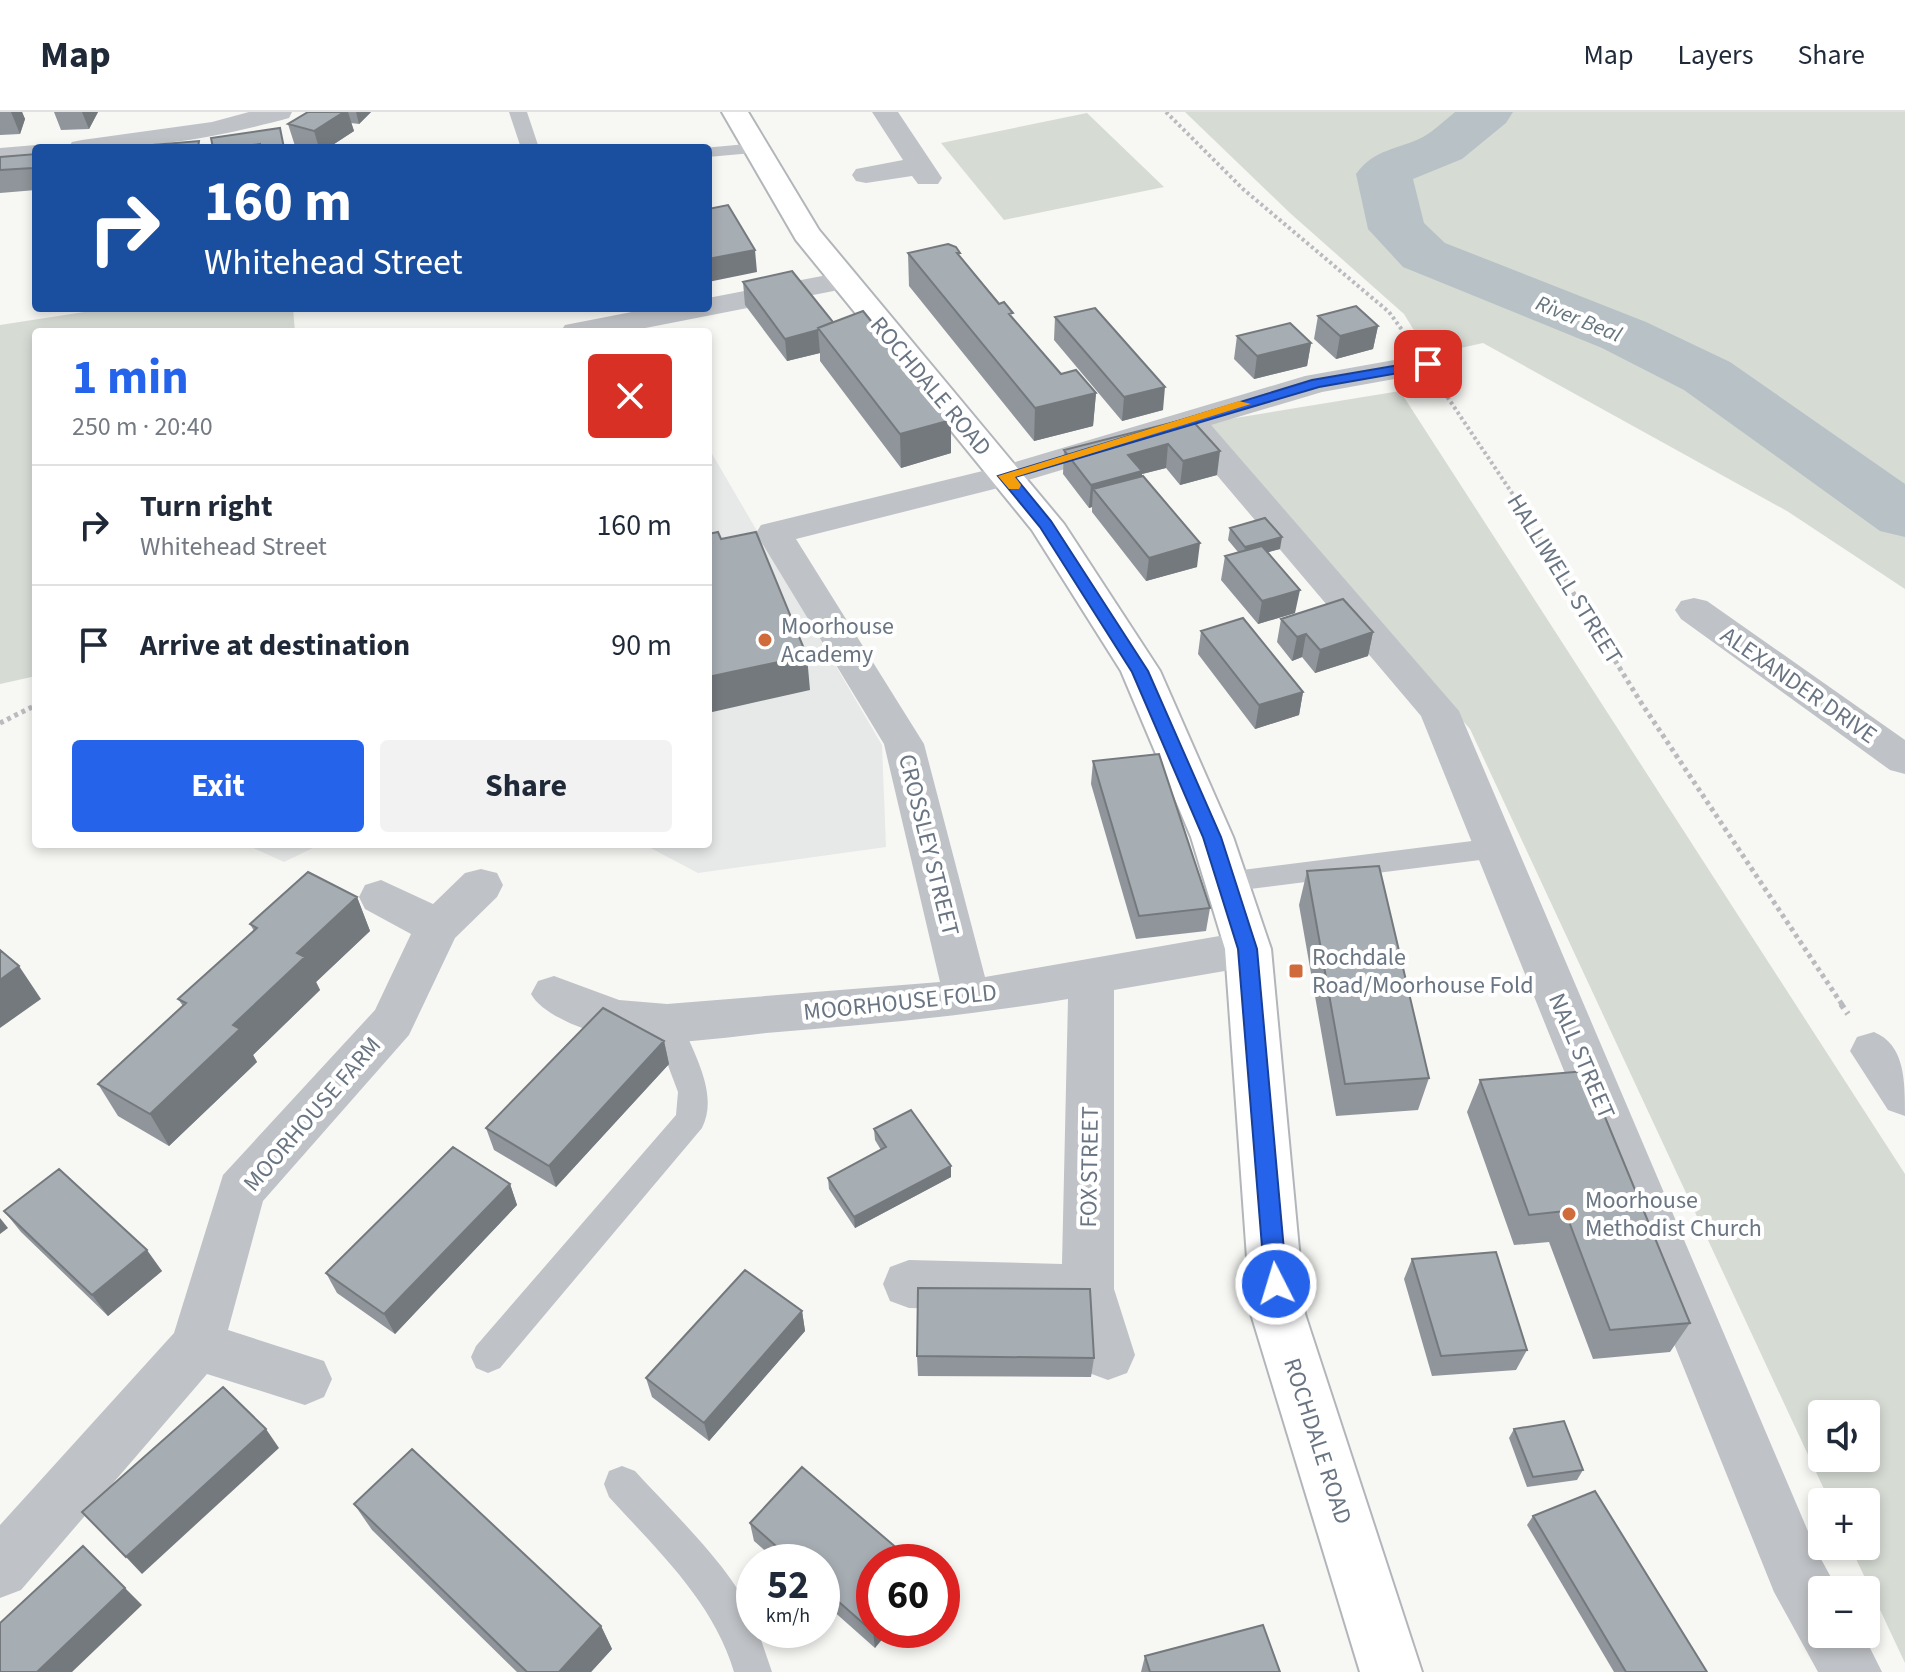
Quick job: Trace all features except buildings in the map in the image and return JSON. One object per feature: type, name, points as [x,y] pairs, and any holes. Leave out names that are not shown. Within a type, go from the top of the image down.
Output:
[{"type":"main road","name":"ROCHDALE ROAD","points":[[735,112],[806,234],[1046,524],[1140,671],[1212,837],[1248,949],[1278,1314],[1391,1672]]},
{"type":"street","points":[[111,144],[214,130],[279,112]]},
{"type":"street","points":[[866,175],[924,172],[885,112]]},
{"type":"street","points":[[0,156],[32,153]]},
{"type":"street","points":[[712,306],[843,281]]},
{"type":"street","points":[[597,328],[680,312]]},
{"type":"street","name":"CROSSLEY STREET","points":[[967,998],[904,744],[762,536],[1006,476],[1317,383],[1428,364]]},
{"type":"street","name":"NALL STREET","points":[[1188,420],[1439,711],[1795,1571],[1808,1595]]},
{"type":"street","name":"ALEXANDER DRIVE","points":[[1694,610],[1905,760]]},
{"type":"street","name":"MOORHOUSE FARM","points":[[0,1569],[197,1346],[241,1191],[392,1022],[437,927],[481,885]]},
{"type":"street","points":[[381,897],[437,927]]},
{"type":"street","name":"MOORHOUSE FOLD","points":[[554,994],[615,1019],[667,1023],[967,998],[1248,949]]},
{"type":"street","name":"FOX STREET","points":[[1091,976],[1088,1289],[1108,1355]]},
{"type":"street","points":[[1874,1051],[1905,1096]]},
{"type":"street","points":[[909,1284],[1088,1289]]},
{"type":"street","points":[[197,1346],[305,1379]]},
{"type":"street","points":[[1838,1648],[1851,1672]]},
{"type":"lane","points":[[518,112],[529,144]]},
{"type":"lane","points":[[712,152],[758,148]]},
{"type":"lane","points":[[1226,882],[1496,848]]},
{"type":"lane","points":[[488,1357],[691,1119],[693,1092],[667,1023]]},
{"type":"lane","points":[[622,1484],[724,1600],[746,1640],[753,1672]]},
{"type":"path","name":"HALLIWELL STREET","points":[[1166,112],[1243,189],[1389,312],[1428,364],[1640,701],[1874,1051]]},
{"type":"path","points":[[0,723],[32,707]]},
{"type":"shaded area","points":[[1185,112],[1476,112],[1430,145],[1387,154],[1366,167],[1373,210],[1388,233],[1421,261],[1622,344],[1691,380],[1905,532],[1905,589],[1787,511],[1483,343],[1429,355],[1404,314],[1290,213]]},
{"type":"shaded area","points":[[1504,112],[1905,112],[1905,499],[1813,429],[1690,352],[1453,257],[1415,234],[1402,205],[1401,184],[1414,169],[1466,145]]},
{"type":"shaded area","points":[[1087,113],[1164,187],[1004,220],[941,143]]},
{"type":"shaded area","points":[[84,312],[293,312],[295,328],[32,328],[32,677],[0,684],[0,325]]},
{"type":"shaded area","points":[[1400,391],[1905,1174],[1905,1663],[1880,1610],[1880,1576],[1864,1576],[1857,1560],[1880,1560],[1880,1488],[1823,1488],[1816,1472],[1880,1472],[1880,1400],[1808,1400],[1808,1455],[1470,729],[1205,423]]},
{"type":"shaded area","name":"Moorhouse Academy","points":[[712,454],[882,745],[886,847],[698,873],[651,848],[712,848]]},
{"type":"shaded area","points":[[254,848],[313,848],[284,862]]},
{"type":"waterway","name":"River Beal","points":[[1487,112],[1443,148],[1402,161],[1384,174],[1397,229],[1424,255],[1624,335],[1707,376],[1905,516]]},
{"type":"slow traffic","points":[[1014,485],[1006,476],[1244,404]]},
{"type":"place","name":"Moorhouse Academy","points":[[765,640]]},
{"type":"place","name":"Rochdale Road/Moorhouse Fold","points":[[1296,971]]},
{"type":"place","name":"Moorhouse Methodist Church","points":[[1569,1214]]},
{"type":"route","points":[[1276,1284],[1248,949],[1212,837],[1140,671],[1046,524],[1006,476],[1317,383],[1428,364]]}]
